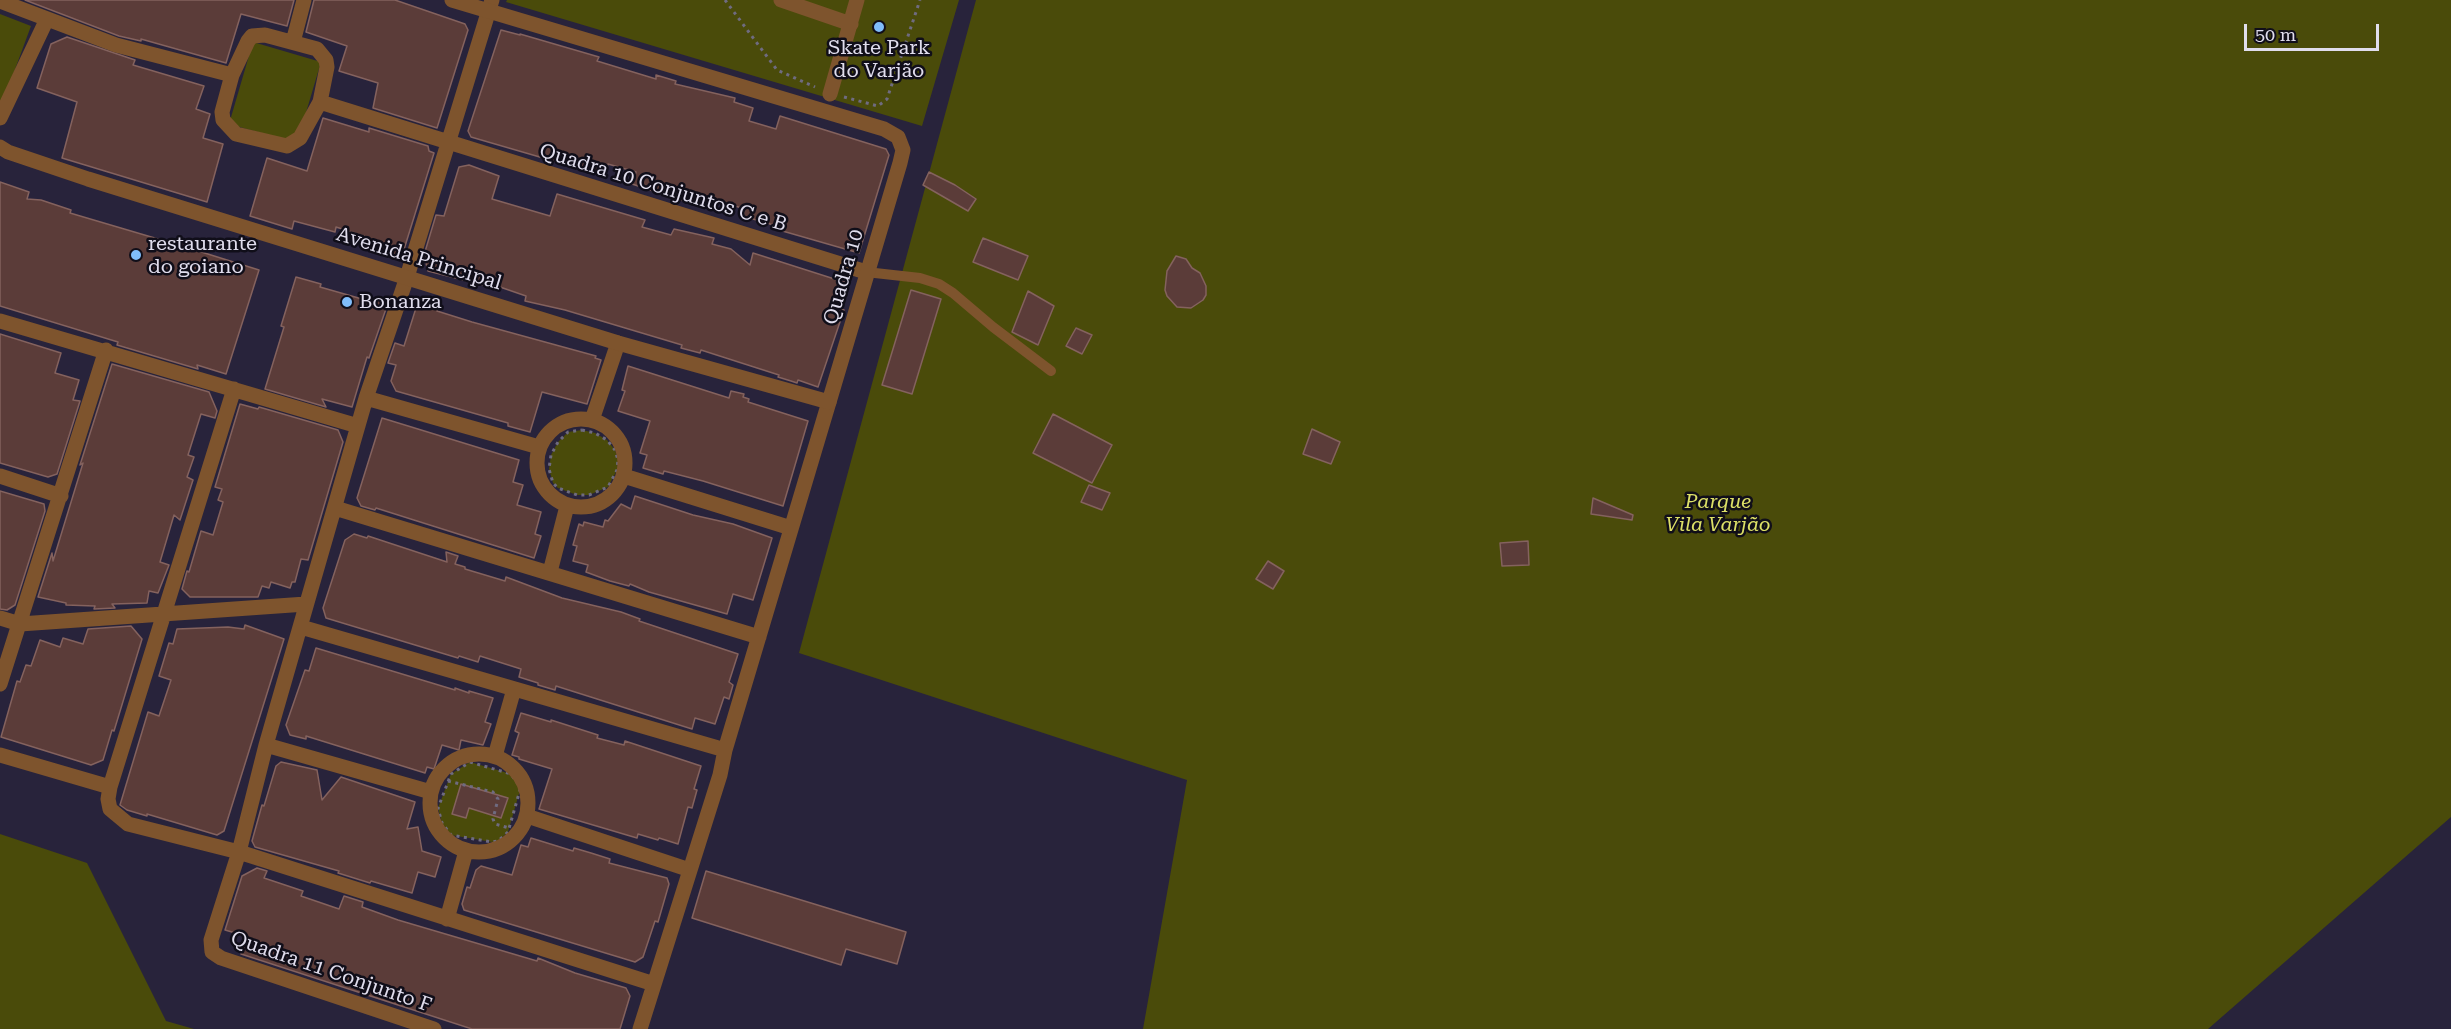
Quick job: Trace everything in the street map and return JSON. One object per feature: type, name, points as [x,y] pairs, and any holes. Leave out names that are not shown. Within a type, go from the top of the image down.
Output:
[{"type":"street","points":[[292,42],[304,0]]},
{"type":"street","points":[[239,852],[266,744],[366,398],[491,6],[452,0]]},
{"type":"street","points":[[781,0],[851,24]]},
{"type":"street","points":[[830,94],[857,0]]},
{"type":"street","points":[[1,1],[116,45],[232,75]]},
{"type":"street","name":"Quadra 10","points":[[491,6],[884,129],[902,142],[900,163],[725,750],[720,775],[654,984]]},
{"type":"street","points":[[0,117],[47,19]]},
{"type":"street","points":[[265,35],[317,50],[326,60],[327,67],[320,102],[300,138],[287,146],[236,134],[223,120],[222,112],[232,75],[252,36],[265,35]]},
{"type":"street","name":"Quadra 10 Conjuntos C e B","points":[[320,102],[866,272]]},
{"type":"street","name":"Avenida Principal","points":[[0,147],[8,152],[88,179],[618,343],[829,402]]},
{"type":"street","points":[[0,321],[106,350],[358,426]]},
{"type":"street","points":[[592,420],[618,343]]},
{"type":"street","points":[[0,684],[106,350]]},
{"type":"street","points":[[234,389],[110,787],[108,799],[110,809],[128,824],[239,852],[654,984],[640,1029]]},
{"type":"street","points":[[366,398],[539,447]]},
{"type":"street","points":[[570,420],[592,420],[613,432],[625,452],[624,476],[612,496],[591,507],[567,506],[551,497],[540,483],[536,465],[539,447],[551,429],[570,420]]},
{"type":"street","points":[[0,476],[60,496]]},
{"type":"street","points":[[624,476],[791,528]]},
{"type":"street","points":[[550,572],[567,506]]},
{"type":"street","points":[[335,508],[759,637]]},
{"type":"street","points":[[0,618],[20,624],[306,604]]},
{"type":"street","points":[[301,627],[725,750]]},
{"type":"street","points":[[495,756],[514,689]]},
{"type":"street","points":[[266,744],[430,792]]},
{"type":"street","points":[[0,754],[110,787]]},
{"type":"street","points":[[474,754],[495,756],[516,769],[528,791],[527,816],[519,833],[504,846],[485,852],[466,851],[449,843],[436,828],[430,811],[430,792],[439,773],[455,760],[474,754]]},
{"type":"street","points":[[527,816],[690,870]]},
{"type":"street","points":[[447,919],[466,851]]},
{"type":"street","name":"Quadra 11 Conjunto F","points":[[239,852],[211,940],[212,952],[221,958],[434,1029]]},
{"type":"lane","points":[[866,272],[920,278],[939,284],[1051,371]]},
{"type":"path","points":[[725,0],[777,70],[830,94],[878,106],[887,99],[920,0]]},
{"type":"path","points":[[582,430],[595,433],[607,440],[615,450],[618,460],[614,479],[608,488],[589,495],[564,492],[553,483],[550,477],[551,455],[558,442],[568,432],[582,430]]},
{"type":"path","points":[[470,762],[511,774],[520,790],[509,828],[504,837],[492,842],[451,835],[442,823],[438,808],[451,774],[470,762]]},
{"type":"path","points":[[448,781],[493,792],[498,799],[493,819],[495,824],[509,828]]},
{"type":"green space","points":[[507,0],[959,0],[922,126],[506,2]]},
{"type":"green space","name":"Parque Vila Varjão","points":[[976,0],[2451,0],[2451,817],[2208,1029],[1143,1029],[1187,780],[799,653]]},
{"type":"green space","points":[[0,14],[31,26],[0,110]]},
{"type":"green space","points":[[253,42],[321,62],[297,143],[229,124]]},
{"type":"green space","points":[[582,430],[595,433],[607,440],[615,450],[618,460],[617,470],[608,487],[589,495],[577,495],[558,488],[553,483],[549,469],[551,455],[558,442],[568,432]]},
{"type":"green space","points":[[470,762],[511,774],[518,784],[520,790],[508,832],[498,841],[451,835],[442,823],[438,808],[451,774]]},
{"type":"green space","points":[[0,834],[87,863],[166,1021],[194,1029],[0,1029]]},
{"type":"building","points":[[25,0],[294,0],[287,26],[241,14],[226,63],[141,39],[141,41],[119,36]]},
{"type":"building","points":[[314,0],[395,0],[465,24],[468,30],[437,128],[373,108],[378,83],[339,71],[347,46],[306,32]]},
{"type":"building","points":[[501,30],[599,57],[597,61],[656,79],[656,75],[676,81],[675,84],[735,98],[734,102],[753,108],[749,121],[776,129],[780,116],[886,149],[889,155],[859,253],[779,230],[780,227],[743,216],[745,209],[705,197],[702,207],[632,184],[636,172],[608,164],[605,176],[471,137],[468,131]]},
{"type":"building","points":[[67,37],[135,60],[133,65],[204,86],[196,109],[210,114],[203,138],[223,144],[207,202],[62,158],[77,102],[37,88],[51,44]]},
{"type":"building","points":[[323,118],[369,132],[369,128],[428,146],[429,151],[434,153],[401,259],[361,248],[364,236],[336,227],[335,232],[294,221],[292,229],[250,216],[267,158],[307,171]]},
{"type":"building","points":[[469,165],[499,176],[492,199],[550,216],[557,194],[645,220],[642,227],[671,235],[674,229],[714,238],[712,244],[731,249],[750,265],[753,253],[847,283],[838,308],[844,310],[818,387],[798,380],[797,383],[778,377],[779,375],[701,350],[700,353],[681,348],[682,345],[565,310],[525,301],[526,296],[500,287],[499,289],[428,271],[424,255],[436,215],[444,216],[459,167]]},
{"type":"building","points":[[929,172],[976,199],[968,211],[923,185]]},
{"type":"building","points":[[0,182],[29,192],[27,199],[41,200],[71,210],[70,213],[175,244],[175,241],[196,247],[195,250],[259,270],[226,374],[197,365],[198,369],[117,345],[118,342],[0,306]]},
{"type":"building","points":[[983,238],[1028,256],[1018,280],[973,262]]},
{"type":"building","points":[[1176,256],[1186,259],[1192,268],[1200,273],[1206,286],[1206,295],[1203,300],[1191,308],[1177,307],[1167,296],[1165,290],[1167,271]]},
{"type":"building","points":[[296,277],[321,284],[320,287],[362,299],[363,296],[388,303],[369,358],[367,357],[352,407],[322,399],[326,407],[265,389]]},
{"type":"building","points":[[911,290],[941,299],[912,394],[882,385]]},
{"type":"building","points":[[1028,291],[1054,306],[1038,345],[1012,332]]},
{"type":"building","points":[[425,304],[438,307],[437,311],[472,322],[596,356],[595,358],[601,360],[587,404],[542,392],[530,432],[508,426],[508,423],[396,391],[391,381],[396,365],[388,363],[395,343],[404,346],[416,308]]},
{"type":"building","points":[[1076,328],[1092,335],[1082,354],[1066,346]]},
{"type":"building","points":[[0,334],[61,353],[55,373],[79,380],[73,400],[80,401],[57,474],[48,477],[0,463]]},
{"type":"building","points":[[112,364],[209,392],[217,411],[215,418],[201,414],[188,455],[194,457],[187,477],[193,480],[180,520],[174,515],[160,562],[169,565],[158,593],[149,591],[147,603],[112,604],[115,608],[94,609],[95,606],[66,605],[66,603],[38,597],[52,553],[53,561]]},
{"type":"building","points":[[628,366],[729,398],[731,391],[744,394],[743,397],[749,399],[748,402],[808,421],[783,506],[703,481],[643,468],[647,455],[640,453],[650,421],[618,411],[625,391],[622,390]]},
{"type":"building","points":[[240,404],[258,409],[259,407],[338,430],[343,442],[308,560],[301,559],[295,582],[292,582],[290,588],[271,582],[269,588],[262,586],[258,597],[190,597],[182,589],[201,531],[213,535],[223,502],[218,500],[222,489],[215,487]]},
{"type":"building","points":[[1053,414],[1112,445],[1092,483],[1033,453]]},
{"type":"building","points":[[382,418],[519,460],[513,482],[523,485],[517,505],[541,512],[535,534],[541,536],[534,558],[376,508],[375,510],[361,506],[357,498]]},
{"type":"building","points":[[1312,429],[1340,442],[1331,464],[1303,454]]},
{"type":"building","points":[[1089,485],[1110,493],[1102,510],[1081,502]]},
{"type":"building","points":[[0,491],[44,504],[45,511],[15,605],[7,610],[0,609]]},
{"type":"building","points":[[635,496],[693,515],[733,524],[772,538],[753,600],[733,594],[727,614],[649,592],[630,584],[629,586],[610,581],[586,572],[588,565],[573,561],[577,546],[573,545],[579,524],[583,526],[584,522],[603,527],[605,520],[608,521],[621,504],[631,509]]},
{"type":"building","points":[[1593,498],[1633,515],[1632,520],[1591,514]]},
{"type":"building","points":[[354,534],[367,538],[368,536],[447,562],[446,552],[458,556],[455,564],[465,569],[505,581],[506,577],[562,598],[621,612],[640,619],[639,621],[738,654],[729,682],[733,685],[729,699],[724,697],[715,724],[695,718],[692,729],[556,686],[555,690],[538,685],[538,683],[519,677],[521,669],[480,656],[478,662],[459,656],[458,658],[326,618],[323,608],[345,540]]},
{"type":"building","points":[[1528,541],[1529,565],[1502,566],[1500,543]]},
{"type":"building","points":[[1268,561],[1284,571],[1273,589],[1256,579]]},
{"type":"building","points":[[245,625],[284,639],[224,831],[217,835],[127,810],[120,805],[148,712],[159,716],[171,680],[159,676],[169,643],[173,644],[177,629],[228,627],[244,629]]},
{"type":"building","points":[[131,626],[142,639],[103,760],[91,765],[1,737],[17,681],[20,682],[26,665],[31,666],[40,640],[60,647],[63,638],[83,644],[88,629]]},
{"type":"building","points":[[316,648],[455,690],[455,688],[493,698],[485,722],[491,724],[483,745],[461,740],[459,750],[442,745],[434,769],[427,767],[425,773],[306,736],[306,739],[290,735],[286,725],[305,670],[309,671]]},
{"type":"building","points":[[521,713],[598,735],[597,738],[624,745],[625,741],[701,766],[694,789],[697,790],[692,808],[688,807],[678,844],[638,834],[637,838],[539,809],[552,769],[512,755],[519,733],[515,731]]},
{"type":"building","points":[[281,762],[317,770],[322,800],[341,777],[415,802],[407,829],[418,827],[422,851],[441,857],[435,877],[418,872],[412,893],[371,881],[370,883],[338,873],[339,871],[255,847],[252,841],[262,805],[264,806],[276,766]]},
{"type":"building","points":[[461,784],[508,798],[501,818],[469,808],[466,818],[452,814]]},
{"type":"building","points":[[531,838],[573,851],[574,848],[591,853],[610,859],[609,863],[667,878],[669,884],[658,922],[655,921],[643,957],[635,962],[464,910],[462,904],[467,887],[470,888],[476,870],[481,866],[512,875],[521,845],[528,847]]},
{"type":"building","points":[[257,868],[267,871],[264,878],[303,891],[301,896],[339,909],[344,896],[363,902],[362,907],[398,920],[537,961],[538,958],[575,973],[626,988],[630,996],[620,1029],[472,1029],[241,954],[246,936],[225,930],[242,876]]},
{"type":"building","points":[[706,871],[906,932],[897,964],[846,949],[841,965],[692,918]]},
{"type":"place","name":"Skate Park do Varjão","points":[[879,27]]},
{"type":"place","name":"restaurante do goiano","points":[[136,255]]},
{"type":"place","name":"Bonanza","points":[[347,302]]}]
